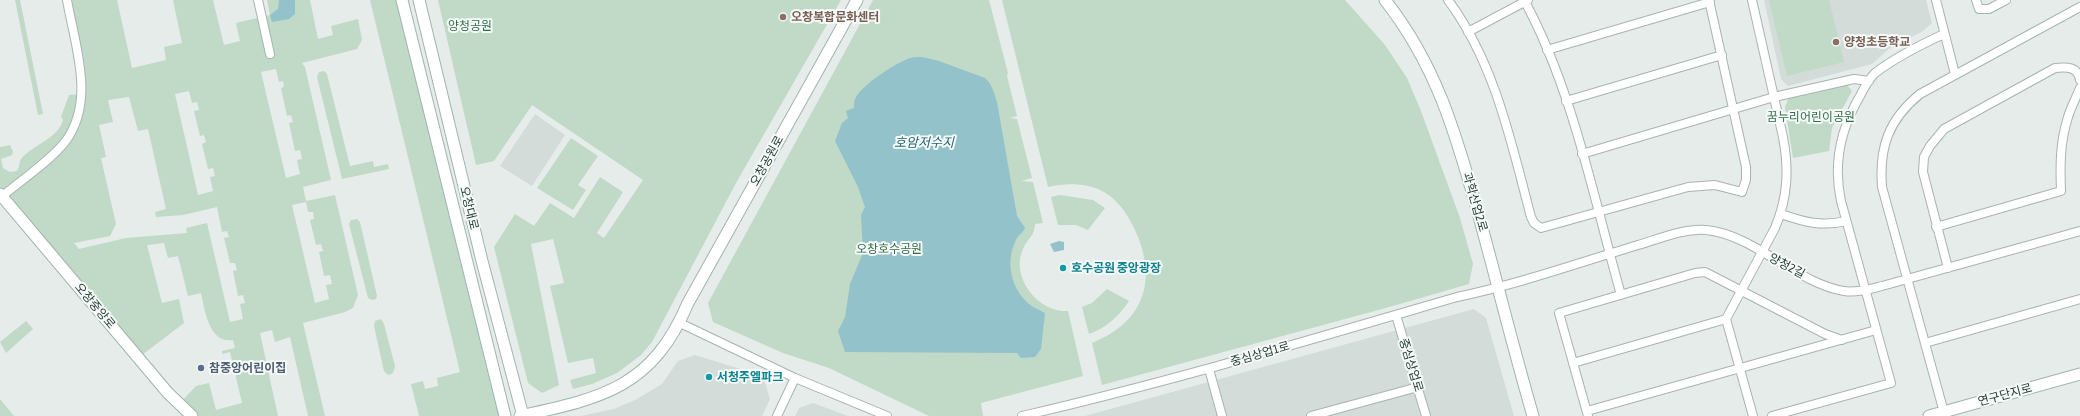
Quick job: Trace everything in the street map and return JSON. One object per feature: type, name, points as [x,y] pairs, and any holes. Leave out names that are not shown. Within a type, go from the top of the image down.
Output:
[{"type":"street","points":[[1,196],[64,143],[73,129],[80,112],[82,94],[81,76],[67,0]]},
{"type":"street","points":[[258,0],[270,54]]},
{"type":"street","name":"오창대로","points":[[402,0],[504,416]]},
{"type":"street","name":"오창대로","points":[[419,0],[482,261],[522,416]]},
{"type":"street","name":"오창공원로","points":[[522,416],[585,401],[616,389],[645,368],[680,324],[688,303],[857,0]]},
{"type":"street","name":"과학산업2로","points":[[1385,0],[1415,44],[1442,96],[1461,153],[1533,416]]},
{"type":"street","points":[[1448,0],[1468,32],[1486,66],[1496,93],[1534,223],[1537,226],[1545,228],[1688,186],[1715,185],[1742,192],[1746,180],[1746,167],[1710,1],[1547,50]]},
{"type":"street","points":[[1752,0],[1787,160],[1788,179],[1781,214],[1726,319],[1753,416]]},
{"type":"street","points":[[1936,0],[1955,74]]},
{"type":"street","points":[[1976,0],[1979,9],[1984,10],[2006,0]]},
{"type":"street","points":[[1468,32],[1525,1],[1547,50],[1566,101],[1621,295]]},
{"type":"street","points":[[1945,414],[1906,279],[1882,188],[1882,152],[1886,139],[1893,125],[1911,102],[1930,87],[2080,7]]},
{"type":"street","points":[[1772,416],[1891,383],[1838,187],[1839,154],[1843,133],[1849,116],[1874,74],[1913,49],[1944,34]]},
{"type":"street","points":[[1566,101],[1722,56]]},
{"type":"street","points":[[1948,268],[1923,172],[1924,157],[1937,136],[1944,129],[2055,68],[2071,68],[2078,70],[2080,80]]},
{"type":"street","points":[[1582,154],[1774,97],[1854,78],[1869,81]]},
{"type":"street","points":[[1936,226],[2061,191],[2059,162],[2061,143],[2068,116],[2080,88]]},
{"type":"street","name":"오창중앙로","points":[[1,196],[168,393],[192,416]]},
{"type":"street","points":[[1781,214],[1813,224],[1834,224],[1846,220]]},
{"type":"street","name":"양청2길","points":[[1498,288],[1678,234],[1705,230],[1719,232],[1736,238],[1830,288],[1844,291],[1865,290],[2080,231]]},
{"type":"street","points":[[1842,340],[1825,334],[1705,272],[1695,273],[1559,313],[1587,414],[1740,368],[1842,340],[1876,330]]},
{"type":"street","name":"중심상업1로","points":[[1022,416],[1209,369],[1457,297],[1498,288]]},
{"type":"street","points":[[1925,343],[2080,299]]},
{"type":"street","name":"중심상업로","points":[[1396,315],[1426,416]]},
{"type":"street","points":[[1573,363],[1726,319]]},
{"type":"street","points":[[680,324],[795,378],[887,416]]},
{"type":"street","points":[[1209,369],[1222,416]]},
{"type":"street","name":"연구단지로","points":[[1929,416],[1945,414],[2080,374]]},
{"type":"street","points":[[777,416],[795,378]]},
{"type":"street","points":[[1311,416],[1418,386]]},
{"type":"shaded area","name":"양청초등학교","points":[[1764,0],[1926,0],[1932,23],[1923,31],[1889,49],[1872,64],[1788,86],[1781,79]]},
{"type":"shaded area","points":[[535,114],[565,135],[532,186],[500,166]]},
{"type":"shaded area","points":[[1474,309],[1486,318],[1514,416],[1085,416]]},
{"type":"shaded area","points":[[695,355],[763,376],[770,399],[762,416],[581,416],[614,409],[635,400],[662,384],[678,361]]},
{"type":"shaded area","points":[[813,403],[848,416],[795,416],[799,408]]},
{"type":"green space","points":[[15,0],[20,0],[43,114],[38,115]]},
{"type":"green space","points":[[67,0],[117,0],[132,68],[166,60],[164,47],[182,43],[173,0],[213,0],[224,45],[240,41],[236,23],[270,15],[267,0],[310,0],[318,39],[333,35],[331,26],[358,19],[362,40],[357,49],[302,63],[305,67],[331,180],[303,187],[306,201],[335,195],[358,295],[353,308],[345,312],[303,323],[325,416],[308,416],[290,337],[275,342],[272,330],[260,333],[278,416],[192,416],[179,404],[196,386],[209,383],[216,410],[242,403],[230,352],[222,354],[222,351],[235,348],[233,340],[225,340],[218,337],[213,332],[207,317],[201,293],[188,296],[178,256],[168,258],[164,243],[147,245],[162,303],[179,299],[184,323],[138,358],[0,194],[0,147],[10,145],[13,152],[12,155],[1,159],[3,168],[10,172],[17,171],[21,159],[50,137],[60,127],[63,120],[61,117],[69,95],[82,94]],"holes":[[[276,69],[279,82],[283,81],[284,87],[281,88],[287,116],[291,115],[293,122],[289,123],[295,151],[300,150],[302,159],[297,160],[300,174],[286,178],[261,72]],[[189,91],[192,103],[197,102],[199,110],[194,111],[200,136],[204,135],[206,142],[202,144],[208,169],[213,168],[215,176],[210,177],[213,191],[198,195],[175,94]],[[129,97],[138,131],[148,129],[166,209],[155,212],[156,217],[183,215],[217,207],[222,232],[227,231],[229,237],[224,238],[230,263],[235,263],[237,270],[233,271],[238,296],[243,295],[245,303],[240,304],[243,319],[230,322],[207,223],[186,228],[187,233],[126,238],[79,249],[74,243],[110,236],[116,224],[101,158],[106,157],[99,125],[113,122],[108,100]],[[306,202],[308,212],[313,212],[314,219],[310,220],[316,245],[321,244],[323,251],[319,252],[324,276],[330,275],[332,284],[326,285],[329,299],[315,303],[292,205]]]},
{"type":"green space","points":[[370,0],[402,0],[504,416],[419,416],[411,384],[423,381],[425,389],[438,386],[437,378],[460,372]]},
{"type":"green space","name":"양청공원","points":[[438,0],[841,0],[736,183],[652,342],[641,355],[617,373],[592,384],[573,389],[570,380],[596,373],[593,358],[568,363],[550,286],[564,283],[553,239],[531,244],[559,385],[542,393],[528,383],[494,247],[515,214],[534,226],[550,203],[574,218],[600,177],[623,192],[597,233],[604,238],[643,180],[532,105],[494,161],[476,165]]},
{"type":"green space","name":"오창호수공원","points":[[873,0],[989,0],[1008,73],[1007,76],[1017,116],[1010,118],[1017,119],[1032,178],[1021,181],[1033,182],[1043,223],[1035,224],[1034,232],[1023,249],[1020,260],[1020,271],[1030,292],[1038,300],[1057,310],[1068,311],[1083,376],[981,403],[983,416],[929,416],[829,368],[783,353],[713,322],[708,303]]},
{"type":"green space","points":[[1002,0],[1345,0],[1385,45],[1407,78],[1421,111],[1460,218],[1473,264],[1469,284],[1102,385],[1092,343],[1111,334],[1125,322],[1136,309],[1143,295],[1146,279],[1145,261],[1140,243],[1127,215],[1120,205],[1107,194],[1096,188],[1083,185],[1069,184],[1048,187]]},
{"type":"green space","points":[[1769,0],[1829,0],[1844,62],[1787,76]]},
{"type":"green space","points":[[324,71],[327,74],[350,166],[373,161],[374,167],[388,164],[389,169],[342,179],[317,77],[319,72]]},
{"type":"green space","name":"꿈누리어린이공원","points":[[1846,83],[1852,91],[1832,128],[1829,151],[1793,158],[1785,107],[1789,97]]},
{"type":"green space","points":[[571,138],[598,156],[578,185],[586,190],[573,210],[537,188]]},
{"type":"green space","points":[[1060,195],[1093,200],[1105,208],[1088,230],[1076,225],[1058,225],[1051,197]]},
{"type":"green space","points":[[357,219],[360,222],[377,296],[376,299],[372,300],[368,298],[349,224],[351,220]]},
{"type":"green space","points":[[1107,289],[1129,301],[1112,321],[1089,334],[1082,307],[1092,303]]},
{"type":"green space","points":[[381,319],[384,324],[395,366],[393,373],[388,375],[384,371],[374,326],[375,321]]},
{"type":"green space","points":[[26,321],[33,329],[6,353],[0,342]]},
{"type":"green space","points":[[0,399],[14,416],[0,416]]},
{"type":"water","points":[[279,0],[295,0],[295,14],[289,19],[272,22],[270,15],[278,9]]},
{"type":"water","name":"호암저수지","points":[[914,57],[922,57],[939,61],[985,78],[994,92],[1017,216],[1025,228],[1017,238],[1013,247],[1010,263],[1011,271],[1015,286],[1019,293],[1031,305],[1045,313],[1041,349],[1035,357],[1021,358],[1017,353],[845,352],[838,331],[845,317],[850,284],[863,253],[861,215],[865,207],[858,187],[835,141],[842,123],[848,118],[846,111],[854,108],[854,102],[858,94],[871,81],[904,60]]},
{"type":"water","points":[[1059,241],[1064,242],[1064,250],[1054,252],[1050,244]]},
{"type":"place","name":"오창복합문화센터","points":[[783,17]]},
{"type":"place","name":"양청초등학교","points":[[1836,42]]},
{"type":"place","name":"호수공원 중앙광장","points":[[1063,268]]},
{"type":"place","name":"참중앙어린이집","points":[[201,368]]},
{"type":"place","name":"서청주엘파크","points":[[709,377]]}]
